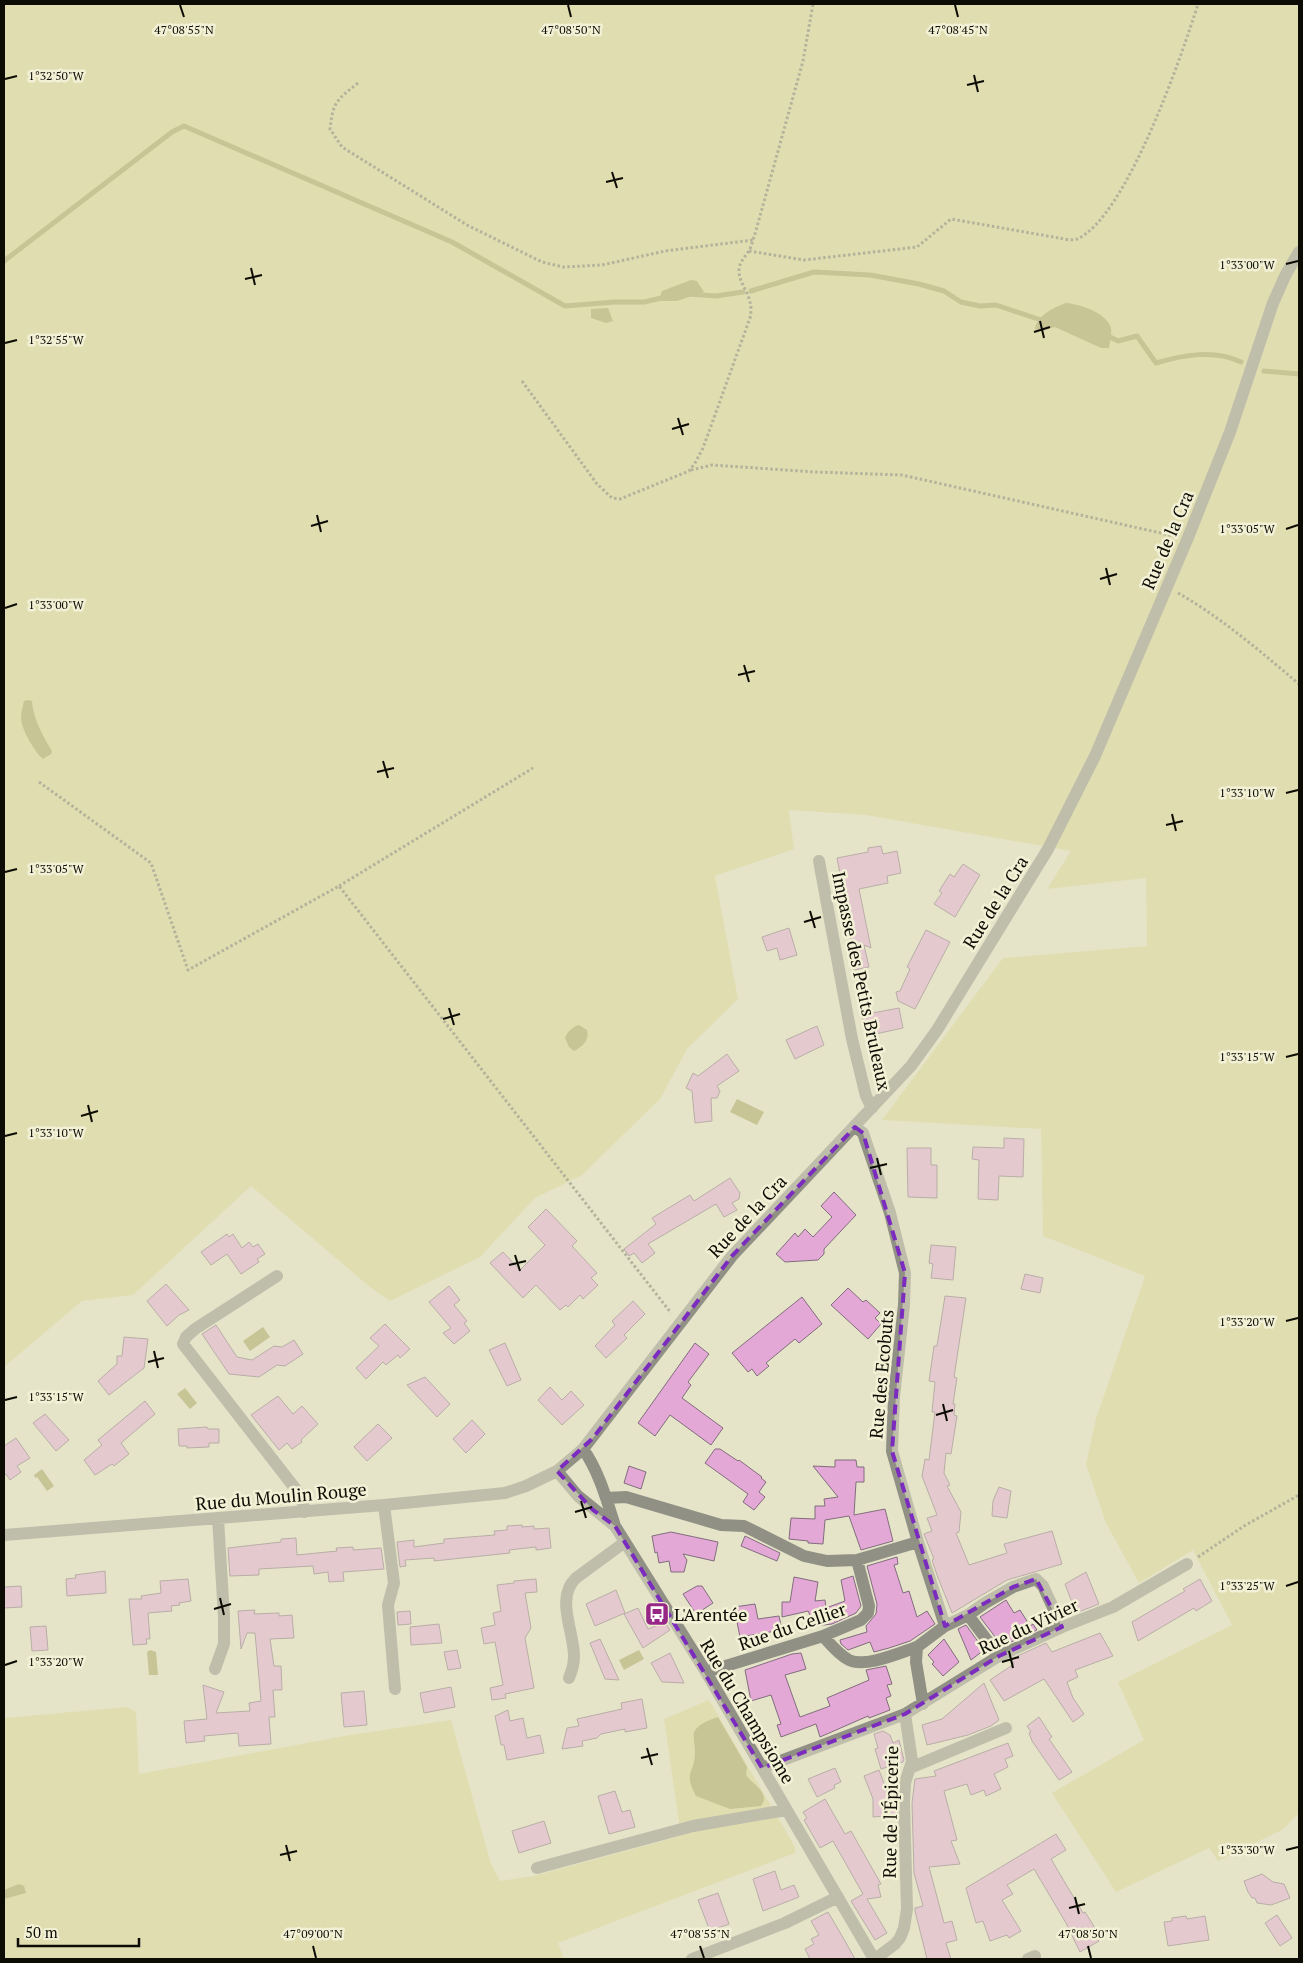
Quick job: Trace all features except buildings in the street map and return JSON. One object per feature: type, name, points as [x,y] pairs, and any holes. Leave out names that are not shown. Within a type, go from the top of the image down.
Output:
[{"type":"street","name":"Rue de la Cra","points":[[557,1471],[583,1449],[732,1256],[856,1127],[911,1066],[937,1030],[1048,849],[1094,756],[1187,540],[1230,432],[1273,304],[1286,274],[1299,252]]},
{"type":"street","name":"Impasse des Petits Bruleaux","points":[[819,861],[852,1039],[866,1096],[872,1108]]},
{"type":"street","name":"Rue des Ecobuts","points":[[856,1127],[863,1133],[890,1213],[905,1273],[904,1305],[894,1398],[892,1451],[944,1626]]},
{"type":"street","points":[[277,1276],[195,1329],[186,1337],[184,1344],[302,1496],[306,1512]]},
{"type":"street","points":[[583,1449],[589,1457],[615,1526]]},
{"type":"street","name":"Rue du Moulin Rouge","points":[[4,1535],[306,1512],[505,1493],[526,1486],[557,1471]]},
{"type":"street","name":"Rue du Champsiome","points":[[557,1471],[578,1496],[615,1526],[706,1672],[875,1959]]},
{"type":"street","points":[[606,1498],[626,1497],[720,1524],[744,1526],[804,1556],[817,1560],[857,1560],[918,1542]]},
{"type":"street","points":[[384,1505],[394,1583],[388,1605],[395,1689]]},
{"type":"street","points":[[215,1669],[224,1644],[218,1519]]},
{"type":"street","points":[[569,1678],[573,1668],[574,1655],[566,1602],[568,1590],[576,1578],[625,1542]]},
{"type":"street","name":"Rue du Cellier","points":[[706,1672],[823,1636],[861,1620],[868,1613],[870,1606],[857,1560]]},
{"type":"street","name":"Rue du Vivier","points":[[762,1768],[905,1714],[999,1656],[1062,1627],[1112,1607],[1187,1564]]},
{"type":"street","points":[[823,1636],[840,1654],[850,1661],[864,1664],[916,1647],[944,1626],[968,1616],[985,1603],[1013,1587],[1036,1580],[1043,1586],[1062,1627]]},
{"type":"street","points":[[968,1616],[999,1656]]},
{"type":"street","points":[[916,1647],[916,1662],[923,1704]]},
{"type":"street","name":"Rue de l'Épicerie","points":[[875,1959],[895,1944],[904,1928],[907,1910],[904,1803],[905,1783],[912,1761],[905,1714]]},
{"type":"street","points":[[910,1768],[1006,1728]]},
{"type":"street","points":[[537,1868],[693,1826],[786,1810]]},
{"type":"street","points":[[692,1959],[785,1923],[838,1897]]},
{"type":"path","points":[[689,471],[703,448],[750,318],[752,309],[750,298],[739,271],[741,262],[749,251],[753,240],[803,61],[813,4]]},
{"type":"path","points":[[749,251],[804,260],[917,247],[951,218],[1076,240],[1092,229],[1104,217],[1121,190],[1158,114],[1188,38],[1198,4]]},
{"type":"path","points":[[358,83],[337,100],[332,112],[330,129],[342,147],[467,225],[542,262],[563,267],[602,265],[665,251],[753,240]]},
{"type":"path","points":[[522,381],[597,484],[612,498],[620,499],[689,471],[712,465],[815,472],[902,475],[1187,540]]},
{"type":"path","points":[[1166,587],[1217,619],[1264,654],[1299,684]]},
{"type":"path","points":[[39,782],[151,863],[188,970],[339,886],[534,768]]},
{"type":"path","points":[[339,886],[679,1324]]},
{"type":"path","points":[[1187,1564],[1244,1526],[1299,1496]]},
{"type":"highlighted area","points":[[855,1127],[863,1133],[905,1273],[892,1451],[945,1626],[1013,1587],[1036,1579],[1062,1627],[999,1656],[905,1714],[762,1768],[615,1526],[593,1510],[557,1471],[593,1438],[732,1256]]},
{"type":"shaded area","points":[[4,4],[1299,4],[1299,1813],[1282,1830],[1218,1861],[1209,1848],[1116,1892],[1052,1793],[1144,1740],[1118,1682],[1232,1625],[1193,1550],[1139,1583],[1106,1523],[1086,1464],[1096,1419],[1145,1276],[1043,1236],[1041,1129],[882,1120],[1003,958],[1147,946],[1146,878],[1047,889],[1071,851],[866,815],[789,810],[794,849],[715,876],[738,999],[687,1049],[660,1099],[582,1175],[535,1198],[480,1257],[390,1301],[370,1287],[251,1186],[133,1295],[82,1301],[4,1367]]},
{"type":"shaded area","points":[[691,280],[697,281],[704,292],[677,301],[662,301],[660,297],[662,291]]},
{"type":"shaded area","points":[[1066,303],[1085,307],[1104,318],[1111,328],[1109,348],[1101,348],[1055,327],[1045,330],[1035,329],[1036,324],[1043,316],[1052,309]]},
{"type":"shaded area","points":[[608,308],[613,321],[606,323],[591,318],[591,309]]},
{"type":"shaded area","points":[[24,701],[32,701],[36,721],[52,751],[51,754],[43,759],[36,751],[23,728],[21,715]]},
{"type":"shaded area","points":[[579,1025],[587,1030],[588,1034],[582,1045],[574,1051],[569,1047],[565,1038],[570,1030]]},
{"type":"shaded area","points":[[737,1099],[764,1112],[757,1125],[730,1112]]},
{"type":"shaded area","points":[[263,1327],[270,1337],[250,1351],[243,1341]]},
{"type":"shaded area","points":[[185,1388],[197,1403],[190,1409],[177,1394]]},
{"type":"shaded area","points":[[42,1469],[54,1486],[47,1491],[34,1475]]},
{"type":"shaded area","points":[[150,1650],[156,1652],[158,1675],[149,1675],[147,1652]]},
{"type":"shaded area","points":[[639,1650],[644,1659],[624,1670],[619,1660]]},
{"type":"shaded area","points":[[709,1700],[795,1847],[795,1853],[558,1943],[564,1959],[4,1959],[4,1718],[127,1707],[136,1712],[139,1774],[350,1735],[451,1720],[491,1864],[500,1881],[534,1876],[681,1836],[664,1719]]},
{"type":"shaded area","points":[[718,1717],[747,1767],[746,1775],[760,1789],[764,1797],[761,1806],[730,1809],[696,1796],[692,1788],[690,1774],[695,1753],[694,1732],[701,1725]]},
{"type":"shaded area","points":[[19,1884],[24,1886],[26,1893],[4,1899],[4,1890]]},
{"type":"waterway","points":[[4,261],[172,132],[184,126],[452,242],[565,306],[644,302],[666,297]]},
{"type":"waterway","points":[[751,291],[814,272],[870,275],[919,284],[944,291],[961,302],[980,306],[996,305],[1044,321]]},
{"type":"waterway","points":[[689,294],[716,296],[743,292]]},
{"type":"waterway","points":[[1106,335],[1118,341],[1137,336],[1156,363],[1188,356],[1210,354],[1241,362]]},
{"type":"waterway","points":[[1264,371],[1299,374]]},
{"type":"place","name":"L'Arentée","points":[[657,1614]]}]
